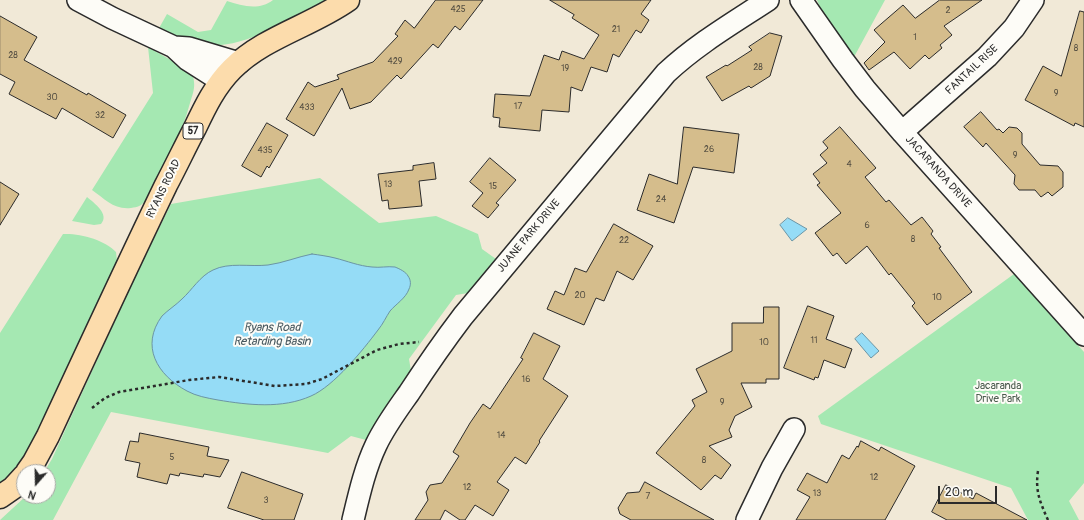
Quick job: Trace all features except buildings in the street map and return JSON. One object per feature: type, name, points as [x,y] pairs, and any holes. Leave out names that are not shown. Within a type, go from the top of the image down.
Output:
[{"type":"main road","name":"RYANS ROAD","points":[[33,464],[48,436],[138,242],[210,98],[221,81],[239,63],[260,46],[325,15],[348,0]]},
{"type":"main road","points":[[0,497],[16,485]]},
{"type":"street","points":[[78,0],[112,18],[174,47],[188,60],[221,81]]},
{"type":"street","name":"JUANE PARK DRIVE","points":[[353,520],[365,474],[377,444],[406,397],[463,316],[666,73],[682,58],[702,43],[768,0]]},
{"type":"street","name":"JACARANDA DRIVE","points":[[801,0],[865,89],[1084,335]]},
{"type":"street","name":"FANTAIL RISE","points":[[902,132],[987,57],[1014,28],[1033,0]]},
{"type":"street","points":[[174,47],[182,46],[239,63]]},
{"type":"street","points":[[747,520],[772,468],[794,429]]},
{"type":"path","points":[[92,408],[104,398],[119,392],[189,380],[219,377],[275,386],[306,384],[322,379],[377,350],[399,344],[419,342]]},
{"type":"path","points":[[1038,471],[1037,491],[1040,503],[1048,520]]},
{"type":"green space","points":[[273,0],[326,0],[304,14],[275,28],[233,43],[221,45],[205,44],[158,30],[167,14],[198,32],[211,30],[227,1],[244,6],[262,6]]},
{"type":"green space","points":[[817,0],[885,0],[854,57],[821,10]]},
{"type":"green space","points":[[148,47],[190,71],[194,79],[194,87],[182,129],[145,201],[137,207],[125,208],[115,206],[92,190],[153,93]]},
{"type":"green space","points":[[320,178],[379,223],[436,216],[478,234],[482,249],[496,259],[468,293],[456,295],[409,359],[411,371],[366,440],[351,436],[328,453],[111,412],[53,520],[0,520],[17,504],[56,504],[56,464],[49,464],[133,281],[171,204]]},
{"type":"green space","points":[[87,197],[100,209],[104,216],[101,224],[94,225],[72,221]]},
{"type":"green space","points":[[63,234],[92,238],[105,244],[116,252],[117,261],[37,434],[12,472],[0,483],[0,333]]},
{"type":"green space","name":"Jacaranda Drive Park","points":[[1014,274],[1084,352],[1084,483],[1069,501],[1079,520],[1028,520],[1011,488],[821,424],[818,416]]},
{"type":"water","points":[[788,218],[807,229],[792,241],[780,225]]},
{"type":"water","name":"Ryans Road Retarding Basin","points":[[312,254],[332,257],[358,265],[395,267],[406,273],[410,281],[410,287],[406,295],[390,311],[380,328],[356,357],[329,384],[311,396],[300,400],[288,403],[265,405],[241,403],[198,396],[190,393],[167,377],[155,359],[152,349],[152,338],[162,316],[182,299],[200,279],[213,270],[226,266],[268,265]]},
{"type":"water","points":[[862,333],[879,351],[871,358],[855,339]]}]
